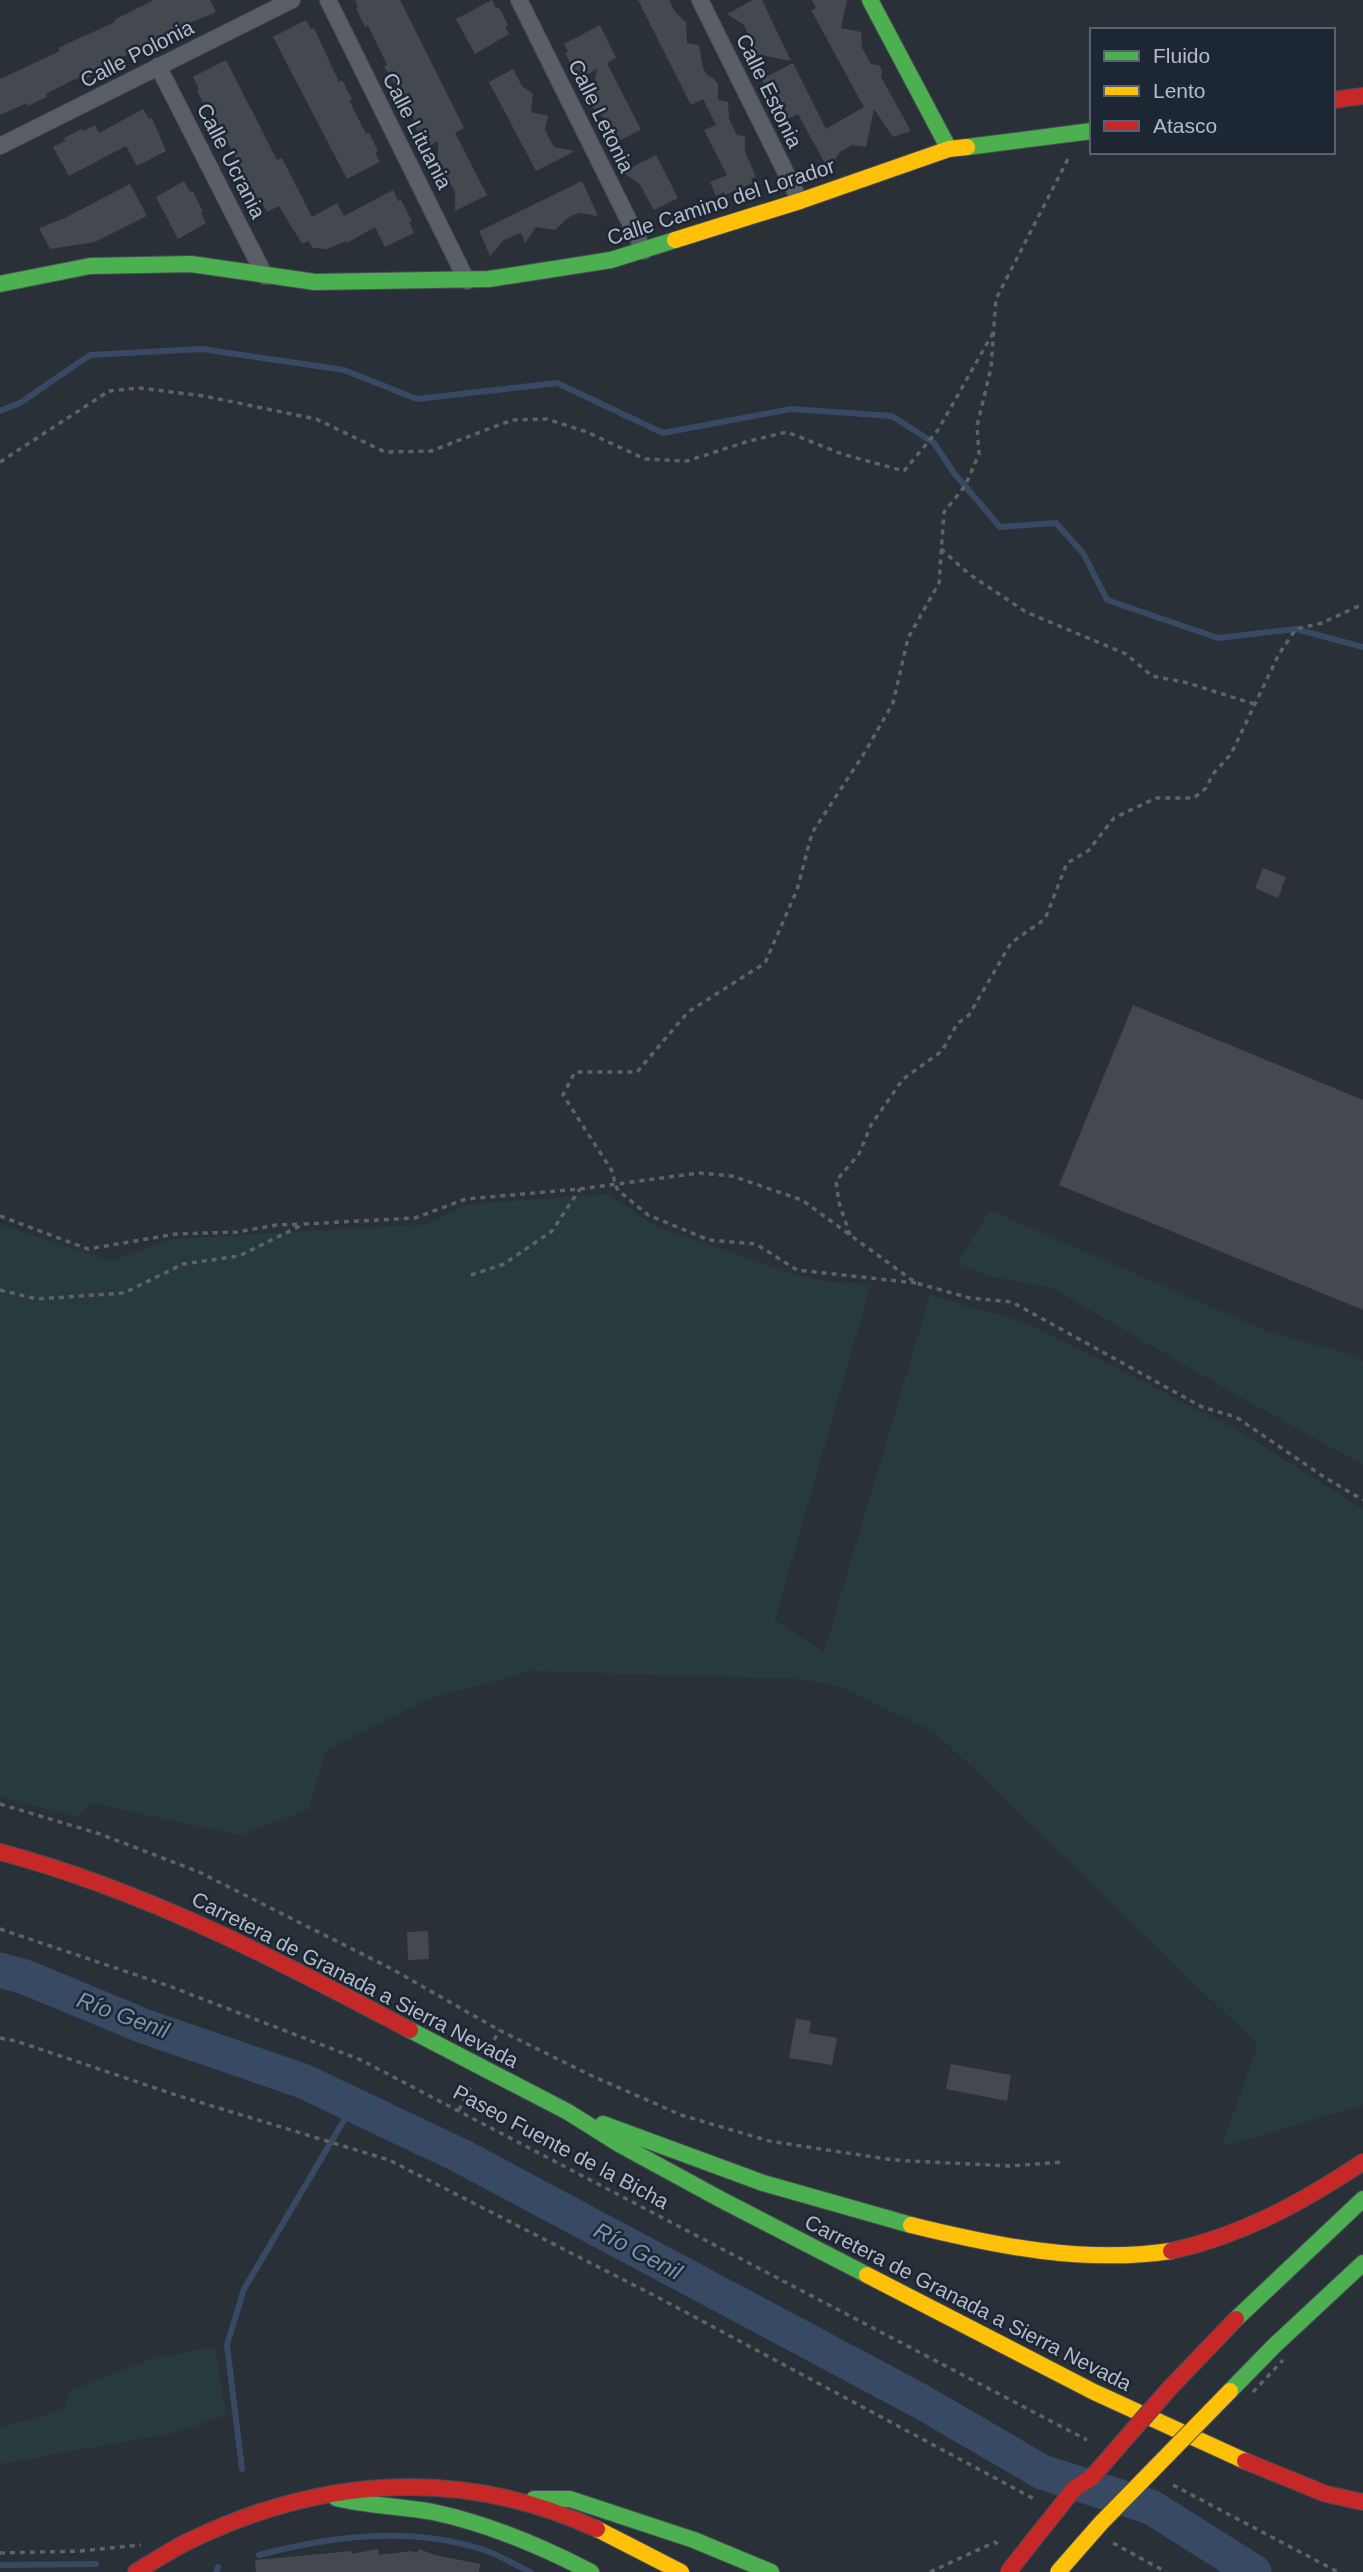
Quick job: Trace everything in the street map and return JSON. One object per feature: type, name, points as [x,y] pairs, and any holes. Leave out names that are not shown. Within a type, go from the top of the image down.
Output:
[{"type":"main road","points":[[870,0],[949,149]]},
{"type":"main road","points":[[1335,100],[1363,96]]},
{"type":"main road","name":"Calle Camino del Lorador","points":[[0,284],[90,266],[191,264],[315,282],[467,281],[611,260],[645,251],[949,149],[1087,131]]},
{"type":"main road","name":"Carretera de Granada a Sierra Nevada","points":[[0,1852],[117,1890],[184,1916],[275,1959],[568,2112],[619,2144],[720,2199],[1094,2392],[1237,2458],[1313,2489],[1363,2502]]},
{"type":"main road","name":"Carretera de Granada a Sierra Nevada","points":[[568,2112],[757,2181],[890,2221],[1018,2249],[1057,2254],[1132,2256],[1206,2243],[1266,2222],[1363,2162]]},
{"type":"main road","points":[[1008,2572],[1074,2489],[1092,2477],[1168,2390],[1236,2319],[1363,2199]]},
{"type":"main road","points":[[1058,2572],[1101,2523],[1273,2347],[1363,2263]]},
{"type":"main road","points":[[1021,2572],[1083,2496],[1092,2477]]},
{"type":"main road","points":[[136,2572],[198,2537],[244,2518],[324,2494],[392,2487],[440,2487],[485,2492],[512,2499],[588,2525],[681,2572]]},
{"type":"main road","points":[[324,2494],[359,2505],[409,2508],[474,2522],[542,2546],[591,2572]]},
{"type":"main road","points":[[512,2499],[570,2499],[694,2540],[771,2572]]},
{"type":"street","name":"Calle Polonia","points":[[0,146],[292,0]]},
{"type":"street","name":"Calle Lituania","points":[[328,0],[467,281]]},
{"type":"street","name":"Calle Letonia","points":[[519,0],[645,251]]},
{"type":"street","name":"Calle Estonia","points":[[700,0],[800,201]]},
{"type":"street","name":"Calle Ucrania","points":[[158,66],[265,276]]},
{"type":"path","points":[[1087,131],[996,299],[991,368],[977,426],[979,454],[965,486],[944,512],[939,583],[908,638],[893,703],[865,752],[812,833],[797,891],[765,963],[688,1012],[637,1072],[575,1072],[563,1095],[614,1174],[614,1184],[619,1191],[649,1214],[709,1240],[756,1244],[797,1270],[916,1283],[970,1298],[1012,1302],[1202,1407],[1236,1417],[1363,1500]]},
{"type":"path","points":[[0,462],[109,391],[140,388],[204,396],[316,419],[385,452],[431,451],[512,420],[547,419],[587,432],[645,459],[687,461],[787,432],[842,454],[904,471],[938,430],[994,331]]},
{"type":"path","points":[[941,549],[969,574],[1026,611],[1126,654],[1152,676],[1188,683],[1254,704]]},
{"type":"path","points":[[850,1236],[839,1203],[836,1181],[859,1154],[871,1125],[903,1079],[942,1051],[957,1024],[969,1015],[1011,943],[1045,919],[1067,863],[1088,850],[1114,818],[1156,798],[1194,798],[1206,788],[1213,774],[1231,754],[1279,654],[1296,629],[1322,623],[1363,604]]},
{"type":"path","points":[[0,1216],[88,1249],[176,1234],[237,1232],[276,1225],[415,1218],[466,1199],[580,1189],[699,1173],[732,1176],[802,1200],[916,1283]]},
{"type":"path","points":[[471,1275],[504,1264],[552,1231],[580,1189]]},
{"type":"path","points":[[0,1290],[37,1299],[124,1293],[183,1264],[239,1256],[304,1224]]},
{"type":"path","points":[[0,1804],[100,1834],[199,1872],[390,1968],[499,2030],[590,2075],[681,2115],[769,2141],[893,2160],[1010,2166],[1063,2162]]},
{"type":"path","name":"Paseo Fuente de la Bicha","points":[[0,1929],[169,1986],[348,2055],[1087,2440]]},
{"type":"path","points":[[490,2049],[499,2030]]},
{"type":"path","points":[[0,2038],[16,2040],[173,2094],[389,2160],[663,2300],[1045,2505]]},
{"type":"path","points":[[458,2110],[472,2084]]},
{"type":"path","points":[[1172,2484],[1338,2572]]},
{"type":"path","points":[[1106,2538],[1166,2572]]},
{"type":"path","points":[[0,2553],[80,2552],[142,2545]]},
{"type":"green space","points":[[607,1194],[655,1226],[795,1275],[830,1282],[871,1284],[775,1620],[824,1652],[930,1295],[1027,1323],[1236,1429],[1363,1509],[1363,2105],[1221,2147],[1258,2045],[935,1732],[838,1686],[800,1679],[531,1671],[428,1699],[325,1751],[309,1809],[240,1835],[91,1803],[75,1817],[0,1796],[0,1224],[112,1261],[173,1239],[427,1224],[469,1204]]},
{"type":"green space","points":[[990,1210],[1271,1333],[1350,1354],[1363,1361],[1363,1465],[1052,1288],[993,1277],[957,1264]]},
{"type":"green space","points":[[215,2346],[226,2415],[174,2433],[0,2464],[0,2428],[64,2409],[69,2391],[149,2360]]},
{"type":"building","points":[[154,0],[210,0],[216,12],[166,33],[167,35],[158,39],[159,42],[110,62],[111,64],[102,68],[103,71],[84,80],[83,77],[73,80],[46,94],[47,97],[0,115],[0,79],[60,51],[58,48],[115,22],[114,20]]},
{"type":"building","points":[[355,0],[400,0],[464,128],[455,133],[487,195],[455,211],[455,192],[438,173],[438,141],[428,147],[424,139],[421,140],[411,112],[384,66],[387,65],[368,25],[365,27]]},
{"type":"building","points":[[492,0],[496,8],[499,7],[508,25],[505,26],[509,34],[475,54],[456,19]]},
{"type":"building","points":[[638,0],[669,0],[675,12],[686,22],[687,43],[699,45],[703,68],[718,84],[718,100],[728,102],[729,119],[737,135],[745,136],[745,152],[756,177],[751,179],[753,183],[716,196],[710,182],[727,175],[704,130],[716,125],[703,99],[691,105]]},
{"type":"building","points":[[753,0],[762,0],[791,61],[751,53],[750,38],[744,25],[727,14]]},
{"type":"building","points":[[812,0],[847,0],[841,28],[861,32],[862,48],[871,64],[879,65],[881,77],[911,131],[893,137],[874,109],[866,147],[852,145],[840,152],[828,169],[798,114],[779,123],[783,105],[777,93],[760,80],[793,63],[826,129],[864,107],[811,10],[816,8]]},
{"type":"building","points":[[306,20],[311,29],[314,28],[339,82],[342,80],[352,99],[349,100],[366,134],[369,133],[378,151],[375,152],[380,162],[347,179],[273,37]]},
{"type":"building","points":[[600,25],[616,58],[607,63],[641,130],[610,145],[605,119],[592,107],[591,102],[597,69],[581,78],[577,70],[574,71],[565,53],[568,52],[564,44]]},
{"type":"building","points":[[226,60],[277,160],[282,158],[312,217],[337,203],[344,216],[393,190],[412,221],[409,222],[414,233],[385,247],[375,227],[347,243],[346,241],[327,249],[313,248],[308,241],[302,244],[279,206],[267,212],[206,102],[203,103],[193,77]]},
{"type":"building","points":[[513,69],[522,86],[533,94],[531,112],[548,116],[545,130],[554,147],[575,151],[536,171],[489,82]]},
{"type":"building","points":[[143,109],[149,119],[152,118],[166,151],[137,166],[126,146],[69,176],[53,147],[82,129],[83,131],[95,125],[99,133]]},
{"type":"building","points":[[656,155],[678,198],[654,210],[639,183],[622,172]]},
{"type":"building","points":[[184,181],[190,192],[193,191],[206,223],[178,239],[156,197]]},
{"type":"building","points":[[582,181],[598,216],[579,213],[569,217],[555,230],[536,227],[525,243],[521,233],[504,240],[490,256],[479,231]]},
{"type":"building","points":[[130,184],[147,216],[95,242],[50,249],[39,228],[63,219]]},
{"type":"building","points":[[1263,868],[1286,877],[1278,898],[1255,888]]},
{"type":"building","points":[[1133,1005],[1363,1100],[1363,1310],[1059,1185]]},
{"type":"building","points":[[428,1931],[429,1959],[408,1960],[407,1932]]},
{"type":"building","points":[[796,2019],[811,2021],[809,2033],[837,2038],[832,2065],[789,2058]]},
{"type":"building","points":[[951,2064],[1011,2075],[1007,2101],[946,2089]]},
{"type":"building","points":[[378,2549],[379,2555],[411,2551],[417,2553],[419,2549],[480,2564],[479,2572],[256,2572],[255,2560],[352,2551],[352,2554]]},
{"type":"waterway","points":[[0,411],[20,403],[90,355],[202,349],[344,370],[417,399],[557,383],[663,433],[791,409],[892,416],[934,443],[954,473],[1000,527],[1056,523],[1083,553],[1107,600],[1218,638],[1296,629],[1363,647]]},
{"type":"waterway","name":"Río Genil","points":[[0,1970],[25,1977],[146,2027],[303,2081],[461,2156],[922,2402],[1042,2472],[1151,2507],[1254,2572]]},
{"type":"waterway","points":[[242,2469],[227,2345],[244,2289],[353,2105]]},
{"type":"waterway","points":[[259,2555],[342,2539],[398,2536],[453,2542],[481,2549],[530,2572]]},
{"type":"waterway","points":[[0,2565],[96,2564]]},
{"type":"waterway","points":[[216,2572],[218,2567]]},
{"type":"traffic: fast","points":[[870,0],[949,149]]},
{"type":"traffic: fast","points":[[967,147],[1090,131]]},
{"type":"traffic: fast","points":[[0,284],[90,266],[191,264],[315,282],[489,279],[611,260],[675,240]]},
{"type":"traffic: fast","points":[[410,2030],[568,2112],[619,2144],[720,2199],[867,2275]]},
{"type":"traffic: fast","points":[[603,2124],[763,2183],[911,2225]]},
{"type":"traffic: fast","points":[[1236,2319],[1363,2199]]},
{"type":"traffic: fast","points":[[1230,2391],[1363,2263]]},
{"type":"traffic: fast","points":[[336,2498],[433,2512],[474,2523],[534,2545],[591,2572]]},
{"type":"traffic: fast","points":[[534,2499],[570,2499],[694,2540],[771,2572]]},
{"type":"traffic: slow","points":[[675,240],[800,201],[949,149],[967,147]]},
{"type":"traffic: slow","points":[[911,2225],[1040,2251],[1106,2255],[1171,2251]]},
{"type":"traffic: slow","points":[[867,2275],[1094,2392],[1245,2461]]},
{"type":"traffic: slow","points":[[1058,2572],[1101,2523],[1230,2391]]},
{"type":"traffic: slow","points":[[597,2529],[681,2572]]},
{"type":"traffic: jam","points":[[1335,100],[1363,96]]},
{"type":"traffic: jam","points":[[0,1852],[107,1886],[210,1929],[410,2030]]},
{"type":"traffic: jam","points":[[1171,2251],[1223,2236],[1272,2216],[1363,2162]]},
{"type":"traffic: jam","points":[[1008,2572],[1074,2489],[1092,2477],[1168,2390],[1236,2319]]},
{"type":"traffic: jam","points":[[1245,2461],[1326,2494],[1363,2502]]},
{"type":"traffic: jam","points":[[136,2572],[184,2544],[241,2519],[292,2503],[342,2492],[393,2487],[444,2488],[495,2496],[546,2509],[597,2529]]}]
